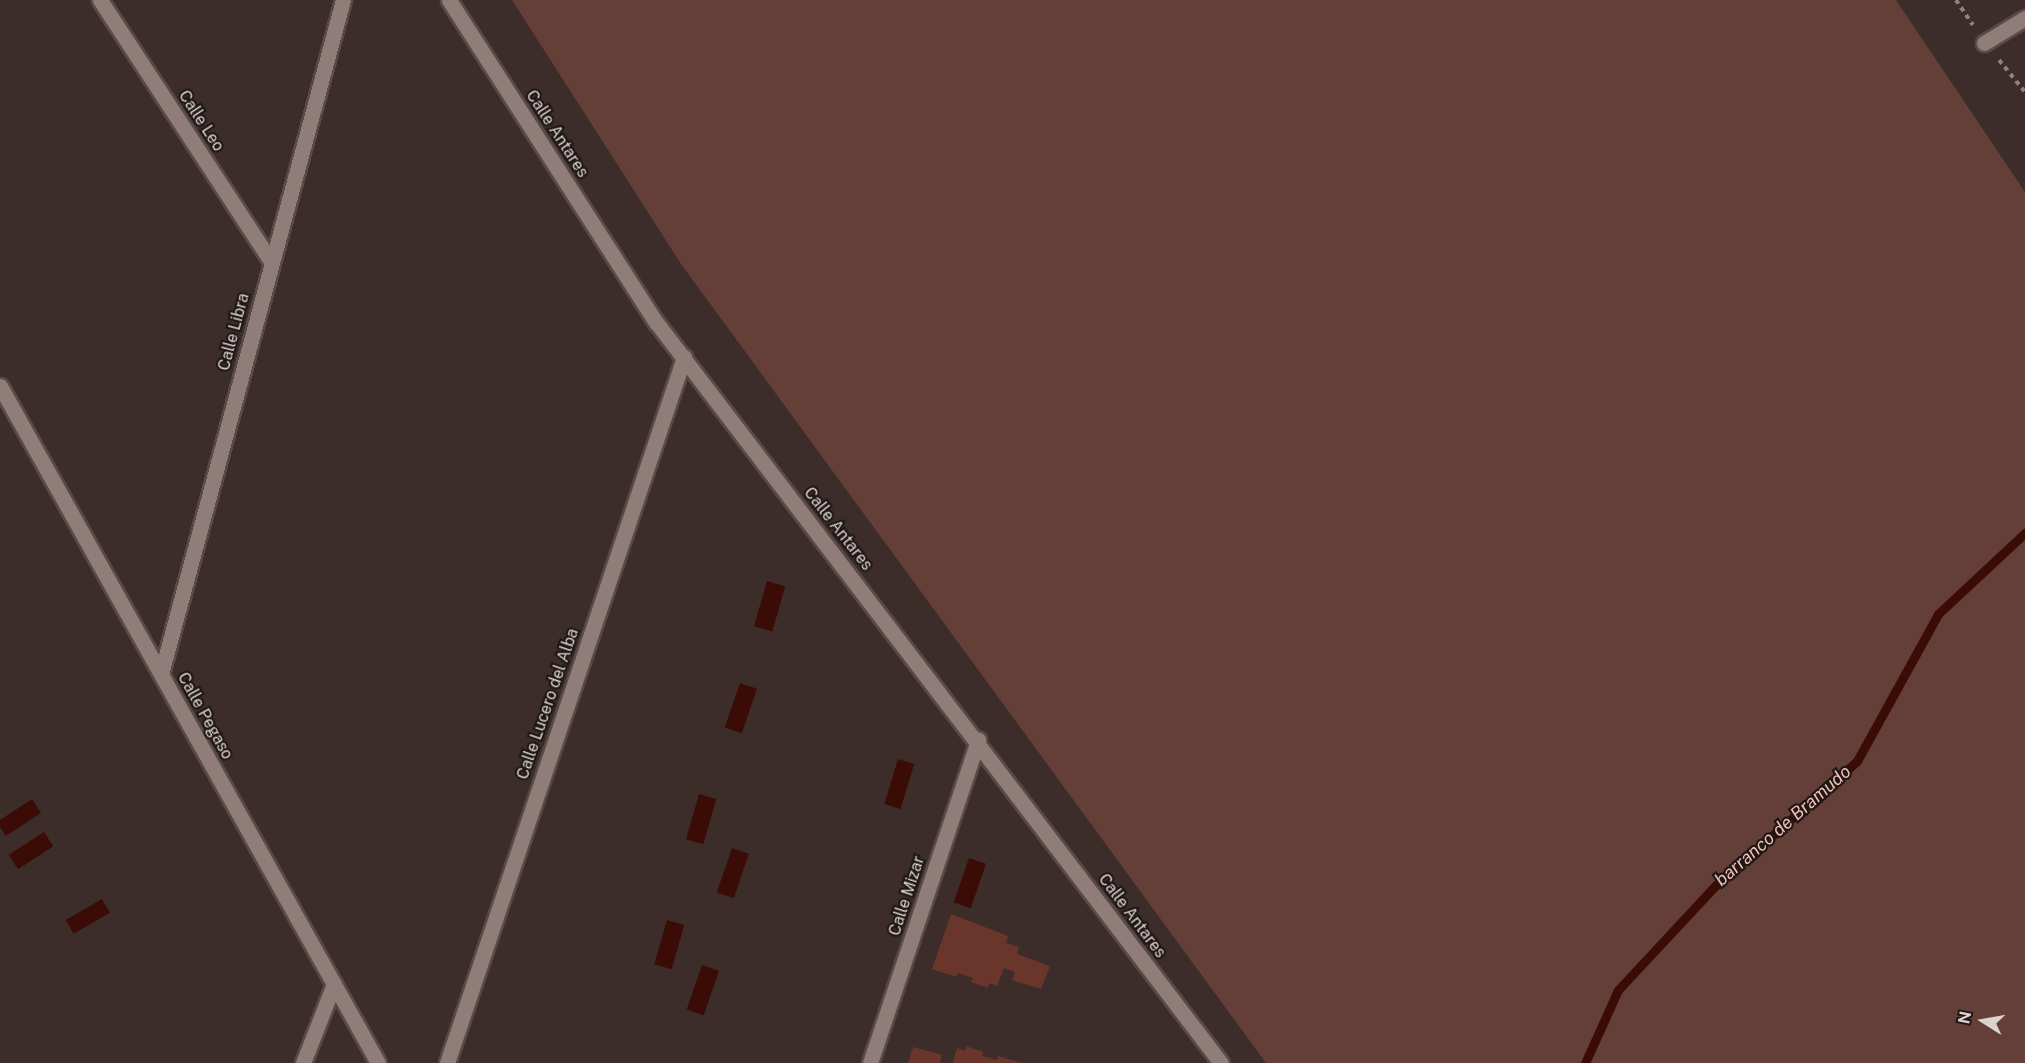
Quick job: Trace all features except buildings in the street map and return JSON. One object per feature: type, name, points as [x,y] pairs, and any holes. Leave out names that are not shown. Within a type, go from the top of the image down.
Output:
[{"type":"street","name":"Calle Leo","points":[[100,0],[272,261]]},
{"type":"street","name":"Calle Libra","points":[[161,674],[343,0]]},
{"type":"street","name":"Calle Antares","points":[[449,0],[656,322],[978,740],[1221,1063]]},
{"type":"street","points":[[1984,43],[2025,18]]},
{"type":"street","name":"Calle Lucero del Alba","points":[[447,1063],[684,357]]},
{"type":"street","name":"Calle Pegaso","points":[[0,386],[378,1063]]},
{"type":"street","name":"Calle Mizar","points":[[870,1063],[978,740]]},
{"type":"street","points":[[303,1063],[334,984]]},
{"type":"shaded area","points":[[512,0],[1896,0],[2025,192],[2025,1063],[1266,1063],[681,264]]},
{"type":"shaded area","points":[[767,581],[785,586],[772,631],[754,626]]},
{"type":"shaded area","points":[[740,683],[757,689],[742,733],[725,727]]},
{"type":"shaded area","points":[[898,759],[914,764],[901,809],[884,804]]},
{"type":"shaded area","points":[[699,794],[716,799],[703,844],[686,839]]},
{"type":"shaded area","points":[[32,799],[41,813],[6,836],[0,827],[0,820]]},
{"type":"shaded area","points":[[44,832],[53,846],[18,869],[9,855]]},
{"type":"shaded area","points":[[732,848],[749,854],[734,898],[717,892]]},
{"type":"shaded area","points":[[969,858],[986,864],[971,908],[954,902]]},
{"type":"shaded area","points":[[102,899],[110,913],[74,934],[66,920]]},
{"type":"shaded area","points":[[667,920],[684,925],[672,969],[654,964]]},
{"type":"shaded area","points":[[702,965],[719,971],[704,1015],[687,1009]]},
{"type":"waterway","name":"barranco de Bramudo","points":[[1585,1063],[1618,990],[1716,885],[1857,761],[1938,614],[2025,533]]}]
